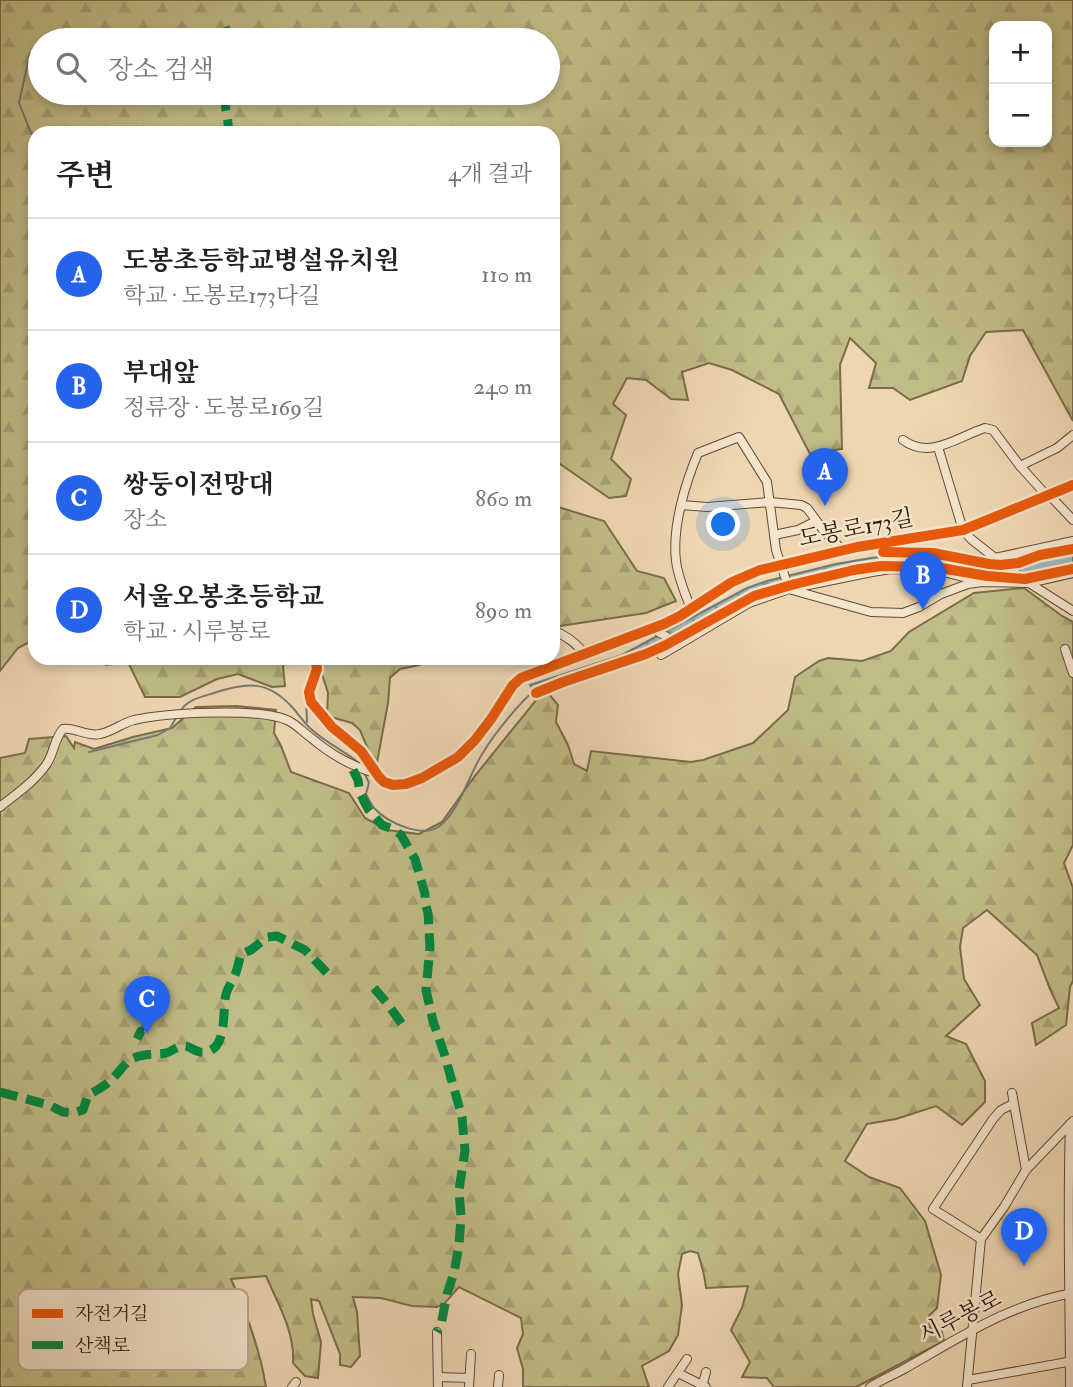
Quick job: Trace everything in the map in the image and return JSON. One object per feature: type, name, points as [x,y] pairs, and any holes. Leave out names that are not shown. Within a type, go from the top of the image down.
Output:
[{"type":"street","points":[[903,440],[914,448],[926,449],[938,447],[985,428],[993,430],[1020,466],[1073,520]]},
{"type":"street","points":[[1020,466],[1058,448],[1073,435]]},
{"type":"street","name":"도봉로173길","points":[[681,505],[698,453],[739,437],[764,476],[769,490],[780,567]]},
{"type":"street","points":[[938,447],[962,530],[997,560],[1073,611]]},
{"type":"street","name":"도봉로173길","points":[[560,664],[655,630],[732,582],[760,570],[843,551],[962,530],[1073,485]]},
{"type":"street","points":[[691,609],[676,556],[681,505],[707,507],[770,502],[804,506],[843,551]]},
{"type":"street","points":[[774,536],[798,530],[816,521]]},
{"type":"street","points":[[997,560],[1073,541]]},
{"type":"street","points":[[780,567],[789,588]]},
{"type":"street","points":[[662,655],[749,603],[789,588],[891,569],[940,571],[982,582]]},
{"type":"street","points":[[789,588],[871,612],[903,612],[911,611],[932,598],[968,584],[1028,582],[1073,573]]},
{"type":"street","points":[[655,630],[677,644]]},
{"type":"street","points":[[560,635],[584,654]]},
{"type":"street","points":[[1065,649],[1073,673]]},
{"type":"street","points":[[316,665],[309,690],[310,701],[332,727],[361,751],[374,773]]},
{"type":"street","name":"도봉로173길","points":[[0,807],[28,785],[47,764],[63,729],[96,735],[132,721],[158,716],[248,713],[285,719],[293,722],[336,757],[354,767],[374,773],[388,784],[399,785],[442,767],[466,750],[519,680],[556,665]]},
{"type":"street","points":[[1012,1093],[1026,1170]]},
{"type":"street","points":[[981,1240],[933,1209],[993,1119],[1013,1104]]},
{"type":"street","points":[[1071,1361],[967,1383],[981,1240],[1026,1170],[1072,1122]]},
{"type":"street","points":[[1069,1387],[1072,1122]]},
{"type":"street","name":"시루봉로","points":[[870,1387],[973,1328],[1021,1307],[1072,1293]]},
{"type":"street","points":[[437,1332],[438,1387]]},
{"type":"street","points":[[438,1377],[469,1382],[471,1354]]},
{"type":"street","points":[[668,1387],[687,1359]]},
{"type":"street","points":[[678,1373],[703,1387],[705,1372]]},
{"type":"street","points":[[498,1387],[499,1375]]},
{"type":"green space","points":[[0,0],[1073,0],[1073,421],[1023,330],[986,332],[970,356],[962,381],[910,400],[893,388],[869,388],[876,363],[850,338],[840,365],[842,449],[810,454],[779,394],[732,370],[709,363],[682,372],[688,400],[671,399],[646,380],[627,378],[613,404],[626,415],[611,459],[631,479],[626,496],[609,498],[560,464],[560,126],[28,126],[28,643],[18,648],[0,671]]},
{"type":"green space","points":[[560,508],[604,521],[637,571],[664,578],[676,601],[646,613],[560,626]]},
{"type":"green space","points":[[1024,588],[1073,622],[1073,845],[1064,863],[1073,888],[1073,981],[1066,1025],[1036,1045],[1032,1023],[1059,1008],[1037,955],[987,910],[963,928],[960,947],[964,979],[980,1005],[946,1036],[966,1044],[985,1081],[985,1102],[962,1125],[936,1106],[896,1119],[867,1124],[845,1161],[869,1177],[900,1188],[925,1221],[941,1275],[937,1308],[929,1316],[930,1328],[941,1328],[944,1341],[856,1387],[774,1387],[767,1378],[742,1377],[750,1362],[731,1330],[742,1308],[748,1286],[706,1288],[698,1253],[690,1251],[682,1254],[678,1274],[682,1305],[678,1335],[669,1351],[642,1366],[649,1387],[523,1387],[523,1369],[517,1348],[523,1334],[521,1318],[459,1287],[444,1304],[437,1307],[412,1306],[381,1298],[353,1297],[357,1312],[360,1356],[351,1367],[340,1365],[340,1354],[319,1301],[311,1299],[321,1342],[318,1378],[305,1376],[293,1363],[288,1329],[266,1276],[231,1279],[235,1289],[18,1289],[18,1370],[248,1370],[248,1321],[266,1387],[0,1387],[0,758],[25,753],[29,739],[66,736],[74,748],[75,742],[94,749],[172,728],[196,707],[237,706],[276,710],[274,733],[291,772],[349,793],[365,818],[387,830],[419,834],[442,822],[474,777],[545,689],[558,705],[556,722],[574,764],[587,771],[591,751],[691,762],[703,760],[753,743],[788,710],[795,677],[819,661],[828,658],[862,661],[891,651],[909,632],[974,593]]},
{"type":"green space","points":[[129,665],[284,665],[285,686],[272,687],[238,674],[217,679],[180,697],[145,697]]},
{"type":"green space","points":[[322,665],[420,665],[400,669],[390,678],[376,768],[360,730],[352,723],[327,716],[328,693]]},
{"type":"water","points":[[1073,552],[1073,568],[1006,577],[931,565],[895,563],[872,564],[838,571],[756,593],[671,639],[621,661],[535,692],[530,685],[622,655],[747,588],[836,564],[898,555],[939,558],[987,568],[1015,566]]},
{"type":"waterway","points":[[28,62],[19,103],[28,126]]},
{"type":"waterway","points":[[311,674],[312,665]]},
{"type":"waterway","points":[[181,710],[196,699],[226,689],[247,686],[266,688],[284,699],[317,734],[360,764]]},
{"type":"waterway","points":[[364,772],[369,783],[366,794],[380,813],[415,830],[433,829],[441,825],[454,810],[479,760],[495,736],[536,689]]},
{"type":"waterway","points":[[306,696],[307,722]]},
{"type":"waterway","points":[[89,752],[158,735],[170,728],[176,718]]},
{"type":"marked path","points":[[225,105],[228,126]]},
{"type":"marked path","points":[[353,770],[368,809],[382,825],[401,835],[415,859],[428,913],[430,947],[426,990],[462,1117],[465,1151],[459,1190],[459,1245],[441,1325],[437,1332]]},
{"type":"marked path","points":[[0,1092],[73,1113],[83,1110],[88,1095],[109,1082],[134,1058],[166,1053],[183,1046],[200,1052],[213,1049],[221,1036],[226,994],[241,954],[251,950],[267,937],[277,936],[305,950],[331,977]]},
{"type":"marked path","points":[[374,988],[408,1028]]},
{"type":"marked path","points":[[137,1039],[141,1031],[144,1032]]},
{"type":"cycle path","points":[[560,663],[664,624],[732,582],[760,570],[857,547],[963,530],[1073,485]]},
{"type":"cycle path","points":[[883,552],[933,553],[1001,565],[1073,549]]},
{"type":"cycle path","points":[[536,693],[646,654],[754,596],[854,570],[881,566],[935,567],[1025,579],[1073,569]]},
{"type":"cycle path","points":[[316,665],[309,692],[311,702],[332,727],[361,751],[379,777],[393,785],[422,778],[458,757],[475,740],[513,685],[521,678],[555,665]]},
{"type":"place","name":"도봉초등학교병설유치원","points":[[825,506]]},
{"type":"place","name":"부대앞","points":[[923,610]]},
{"type":"place","name":"쌍둥이전망대","points":[[147,1034]]},
{"type":"place","name":"서울오봉초등학교","points":[[1024,1266]]}]
